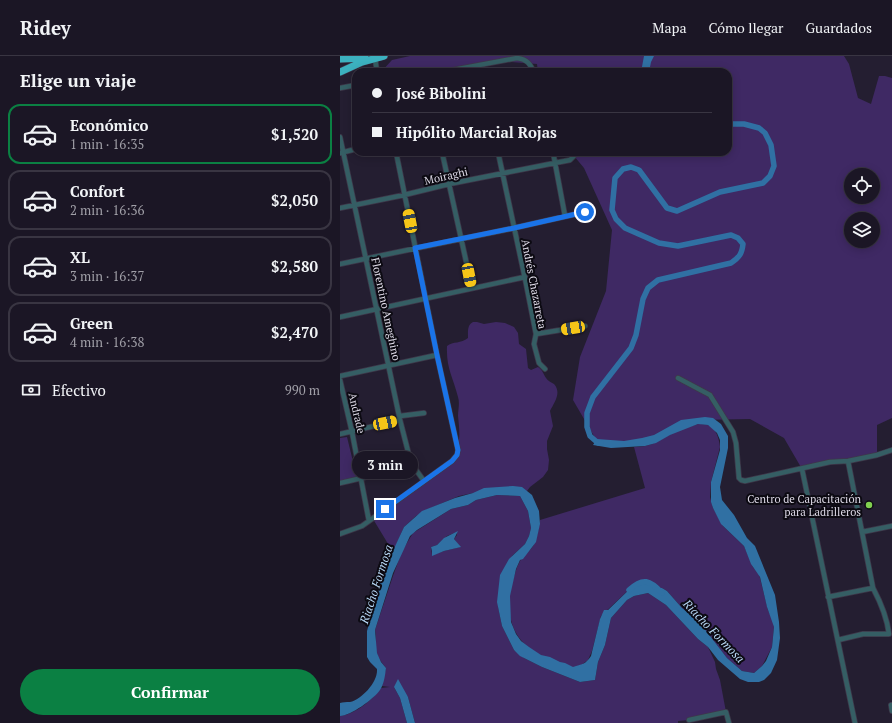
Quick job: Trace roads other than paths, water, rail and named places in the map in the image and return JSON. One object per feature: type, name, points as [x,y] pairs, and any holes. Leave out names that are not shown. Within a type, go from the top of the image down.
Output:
[{"type":"highway","points":[[340,59],[353,57],[380,57]]},
{"type":"highway","points":[[340,72],[356,64],[380,57]]},
{"type":"street","points":[[378,68],[380,57]]},
{"type":"street","points":[[467,68],[517,58],[525,60],[531,68]]},
{"type":"street","points":[[340,88],[352,86]]},
{"type":"street","name":"Florentino Ameghino","points":[[340,137],[400,418],[412,463],[424,481]]},
{"type":"street","points":[[342,152],[352,150]]},
{"type":"street","points":[[340,534],[362,526],[452,461],[457,455],[458,450],[425,298],[397,156]]},
{"type":"street","points":[[443,156],[472,288]]},
{"type":"street","name":"Andrés Chazarreta","points":[[499,156],[536,334],[534,344],[539,363],[545,369]]},
{"type":"street","points":[[554,156],[566,216]]},
{"type":"street","name":"Moiraghi","points":[[340,208],[503,172],[556,162],[573,158],[573,156]]},
{"type":"street","points":[[340,264],[585,212]]},
{"type":"street","points":[[340,316],[525,277]]},
{"type":"street","points":[[536,334],[585,326]]},
{"type":"street","points":[[340,376],[389,364],[437,355]]},
{"type":"street","points":[[678,378],[710,395],[733,432],[741,480],[802,469],[830,462],[848,461],[877,455],[892,450]]},
{"type":"street","name":"Andrade","points":[[340,380],[352,432],[369,521]]},
{"type":"street","points":[[340,434],[424,412]]},
{"type":"street","points":[[838,640],[863,634],[889,634],[888,625],[882,606],[873,588],[848,461]]},
{"type":"street","points":[[802,469],[855,723]]},
{"type":"street","points":[[340,483],[379,474]]},
{"type":"street","points":[[862,532],[892,526]]},
{"type":"street","points":[[828,597],[873,588]]},
{"type":"street","points":[[891,705],[892,711]]},
{"type":"street","points":[[689,720],[726,712],[729,723]]},
{"type":"water","points":[[644,56],[654,56],[650,68],[642,68]]},
{"type":"water","points":[[705,417],[713,418],[721,424],[728,436],[728,448],[720,487],[722,500],[734,515],[747,538],[755,546],[775,595],[780,638],[777,660],[771,673],[764,680],[759,682],[748,682],[740,679],[718,660],[708,647],[698,639],[666,605],[648,593],[634,596],[627,600],[611,618],[605,645],[598,662],[595,680],[580,682],[542,667],[520,656],[514,650],[502,626],[497,602],[500,575],[509,559],[525,544],[531,528],[528,511],[520,496],[497,495],[476,500],[468,505],[451,509],[410,536],[393,573],[375,630],[377,653],[381,662],[386,668],[382,685],[377,694],[367,702],[350,713],[340,716],[340,703],[350,702],[364,694],[372,684],[377,674],[377,669],[367,657],[367,631],[384,570],[404,527],[422,511],[484,488],[513,486],[522,487],[532,495],[539,511],[540,524],[536,542],[523,559],[520,560],[516,569],[510,596],[511,622],[521,641],[529,647],[541,655],[550,657],[573,667],[583,664],[591,656],[600,619],[604,610],[608,610],[636,583],[651,583],[657,588],[662,588],[667,591],[682,608],[697,619],[727,658],[742,671],[754,673],[766,661],[772,647],[774,627],[767,607],[760,577],[751,564],[744,546],[721,524],[711,502],[711,482],[720,450],[720,440],[717,433],[708,425],[698,424],[670,435],[656,443],[645,446],[611,448],[593,445],[597,439],[624,441],[654,435],[681,420]]},
{"type":"water","points":[[458,531],[454,539],[461,547],[444,551],[432,556],[431,547],[437,545],[444,538]]},
{"type":"water","points":[[398,679],[408,697],[415,723],[407,723],[400,698],[394,687]]},
{"type":"waterway","name":"Riacho Formosa","points":[[601,443],[598,443],[590,436],[587,427],[587,413],[593,397],[631,348],[636,335],[643,299],[648,288],[658,280],[731,263],[740,255],[743,244],[738,238],[731,235],[678,246],[659,243],[625,228],[616,219],[612,210],[615,178],[623,169],[631,167],[639,170],[667,208],[677,211],[720,192],[763,183],[770,176],[774,166],[771,145],[765,133],[759,128],[744,124],[732,124]]},
{"type":"waterway","name":"Riacho Formosa","points":[[629,590],[638,583],[646,582],[654,585],[662,593]]},
{"type":"place","name":"Centro de Capacitación para Ladrilleros","points":[[869,505]]}]
